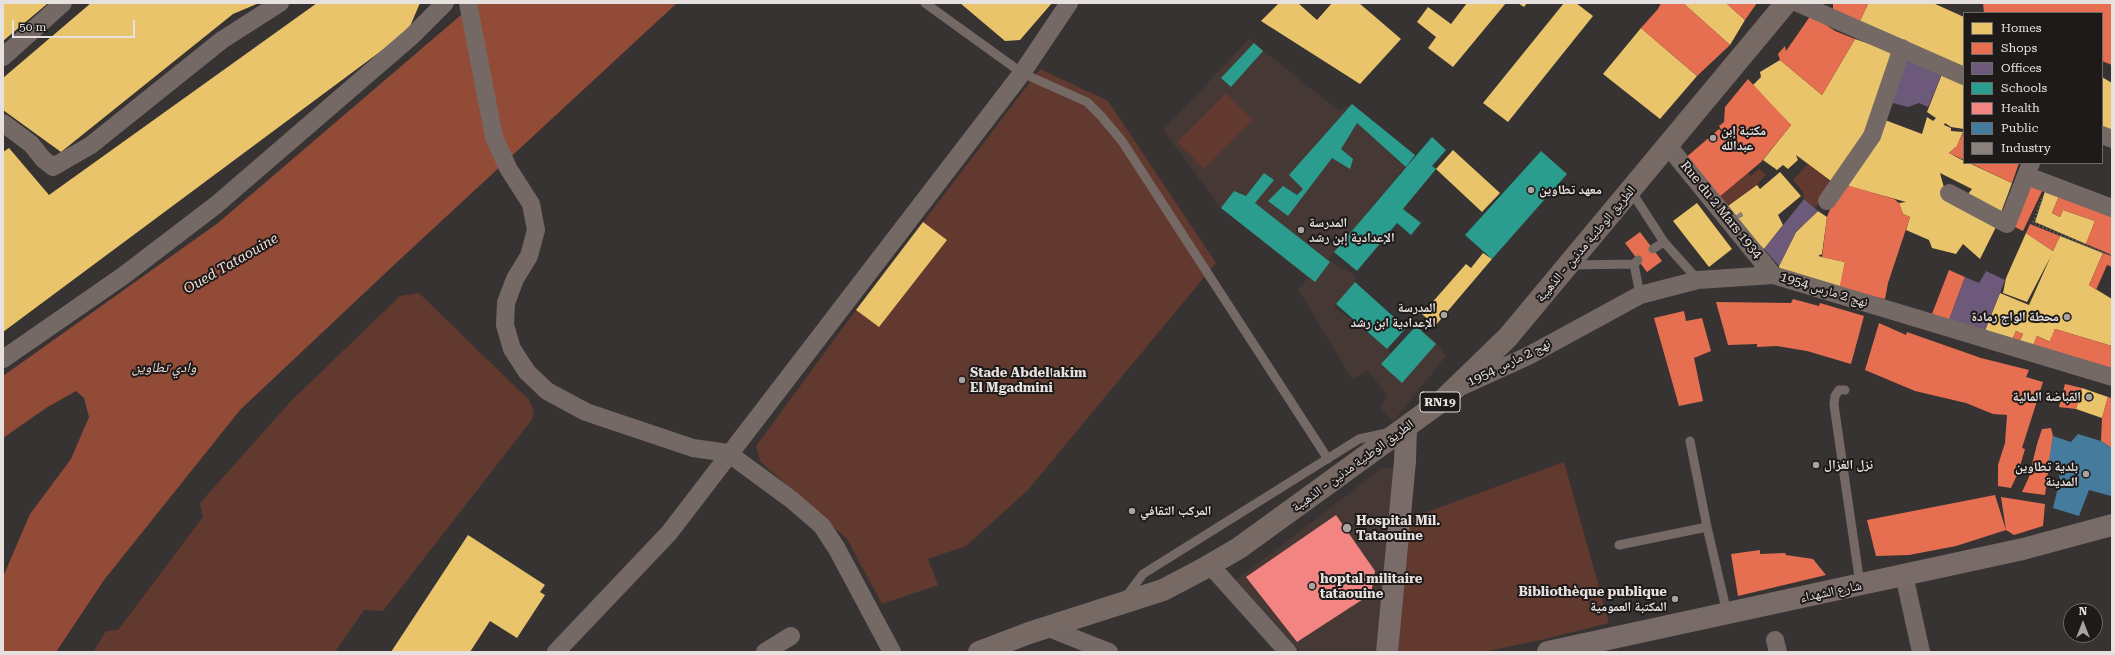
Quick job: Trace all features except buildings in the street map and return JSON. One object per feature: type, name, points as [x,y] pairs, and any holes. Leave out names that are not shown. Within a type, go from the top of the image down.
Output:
[{"type":"main road","name":"الطريق الوطنية مدنين - الذهيبة","points":[[979,652],[1046,627],[1163,590],[1210,565],[1239,548],[1406,428],[1455,390],[1508,337],[1786,3]]},
{"type":"main road","points":[[1387,652],[1405,461],[1406,428]]},
{"type":"main road","name":"شارع الشهداء","points":[[1548,652],[2023,549],[2112,525]]},
{"type":"street","points":[[3,58],[63,3]]},
{"type":"street","points":[[5,127],[31,144],[43,159],[53,167],[91,145],[222,40],[280,3]]},
{"type":"street","points":[[3,359],[123,276],[216,205],[412,36],[445,3]]},
{"type":"street","points":[[468,3],[494,137],[508,168],[531,204],[536,230],[529,256],[515,279],[506,303],[505,325],[512,349],[527,372],[547,391],[586,412],[693,448],[728,453],[792,500],[822,526],[837,549],[892,652]]},
{"type":"street","points":[[556,652],[668,533],[728,453],[1022,73],[1070,3]]},
{"type":"street","points":[[1798,3],[1963,76]]},
{"type":"street","points":[[1828,201],[1872,136],[1902,48]]},
{"type":"street","name":"Rue du 2 Mars 1934","points":[[1668,146],[1773,275]]},
{"type":"street","points":[[1949,193],[2007,224],[2029,170],[2047,184],[2112,208]]},
{"type":"street","name":"نهج 2 مارس 1954","points":[[1455,390],[1528,356],[1640,295],[1698,280],[1773,275],[2112,377]]},
{"type":"street","points":[[1210,565],[1288,652]]},
{"type":"street","points":[[1904,575],[1921,652]]},
{"type":"street","points":[[1046,627],[1106,652]]},
{"type":"street","points":[[765,652],[791,636]]},
{"type":"lane","points":[[925,3],[1022,73],[1087,102],[1101,116],[1118,136],[1328,459]]},
{"type":"lane","points":[[1631,191],[1664,242],[1698,280]]},
{"type":"lane","points":[[1653,249],[1664,242]]},
{"type":"lane","points":[[1569,265],[1636,262],[1640,295]]},
{"type":"lane","points":[[1845,390],[1839,390],[1835,396],[1834,405],[1861,585]]},
{"type":"lane","points":[[1120,604],[1143,574],[1360,439],[1406,428]]},
{"type":"lane","points":[[1690,441],[1707,527],[1727,614]]},
{"type":"lane","points":[[1619,545],[1707,527]]},
{"type":"path","points":[[2047,184],[2033,223],[2112,256]]},
{"type":"shaded area","name":"المدرسة الإعدادية إبن رشد","points":[[1249,39],[1339,111],[1352,104],[1415,155],[1328,260],[1356,276],[1355,282],[1334,307],[1359,325],[1391,353],[1416,326],[1434,340],[1446,356],[1393,422],[1380,408],[1387,395],[1368,371],[1352,379],[1298,289],[1308,278],[1221,208],[1163,130]]},
{"type":"shaded area","name":"Stade Abdelاakim El Mgadmini","points":[[1040,69],[1108,101],[1216,263],[1028,490],[966,546],[928,559],[938,585],[882,604],[847,539],[760,461],[756,446],[856,310]]},
{"type":"shaded area","points":[[1226,93],[1253,120],[1204,169],[1177,142]]},
{"type":"shaded area","points":[[1808,164],[1833,183],[1815,208],[1804,199],[1803,192],[1793,180]]},
{"type":"shaded area","points":[[1759,169],[1766,174],[1757,185],[1728,206],[1718,198],[1747,172],[1751,176]]},
{"type":"shaded area","points":[[419,293],[529,400],[534,411],[531,421],[383,611],[364,610],[335,652],[93,652],[106,631],[118,630],[203,517],[200,503],[291,401],[400,296]]},
{"type":"shaded area","points":[[1564,462],[1609,623],[1545,639],[1483,652],[1396,652],[1408,519]]},
{"type":"shaded area","name":"Hospital Mil. Tataouine","points":[[1390,467],[1394,469],[1377,652],[1301,652],[1236,580],[1382,468]]},
{"type":"water","name":"وادي تطاوين","points":[[475,3],[677,3],[395,264],[240,410],[104,580],[56,652],[3,652],[3,577],[30,514],[71,459],[89,417],[84,398],[76,391],[46,408],[3,438],[3,376],[218,223]]},
{"type":"place","name":"مكتبة إبن عبدالله","points":[[1713,138]]},
{"type":"place","name":"معهد تطاوين","points":[[1531,190]]},
{"type":"place","name":"المدرسة الإعدادية إبن رشد","points":[[1301,230]]},
{"type":"place","name":"المدرسة الإعدادية ابن رشد","points":[[1444,315]]},
{"type":"place","name":"محطة الواج رمادة","points":[[2067,317]]},
{"type":"place","name":"Stade Abdelاakim El Mgadmini","points":[[962,380]]},
{"type":"place","name":"القباضة المالية","points":[[2089,397]]},
{"type":"place","name":"نزل الغزال","points":[[1816,465]]},
{"type":"place","name":"بلدية تطاوين المدينة","points":[[2086,474]]},
{"type":"place","name":"المركب الثقافي","points":[[1132,511]]},
{"type":"place","name":"Hospital Mil. Tataouine","points":[[1347,528]]},
{"type":"place","name":"hoptal militaire tataouine","points":[[1312,586]]},
{"type":"place","name":"Bibliothèque publique المكتبة العمومية","points":[[1675,599]]},
{"type":"water label","name":"Oued Tataouine","points":[[231,264]]}]
